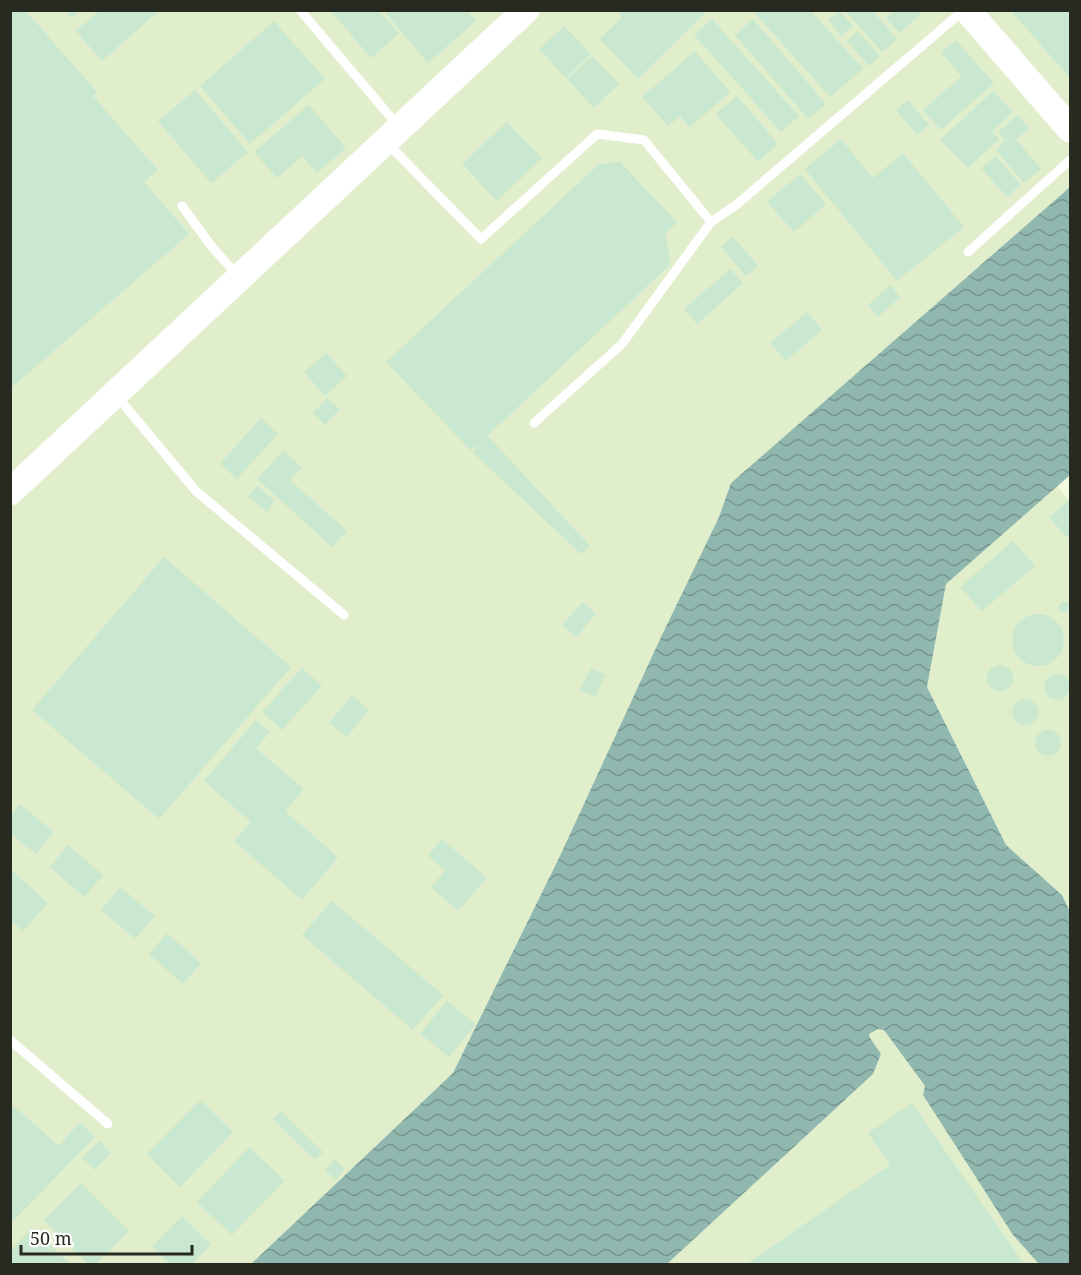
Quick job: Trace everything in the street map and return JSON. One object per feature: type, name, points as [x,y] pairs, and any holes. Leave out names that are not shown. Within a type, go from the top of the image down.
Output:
[{"type":"street","points":[[10,492],[526,10]]},
{"type":"street","points":[[966,10],[1071,129]]},
{"type":"lane","points":[[300,10],[393,136],[481,239],[597,134],[644,140],[711,222]]},
{"type":"lane","points":[[534,423],[622,344],[711,222],[736,205],[966,10]]},
{"type":"lane","points":[[968,252],[1071,160]]},
{"type":"lane","points":[[182,206],[212,247],[240,279]]},
{"type":"lane","points":[[116,395],[196,490],[344,615]]},
{"type":"lane","points":[[10,1040],[108,1124]]},
{"type":"shaded area","points":[[10,11],[1070,11],[1070,187],[731,483],[719,517],[559,858],[453,1073],[251,1264],[11,1264]]},
{"type":"shaded area","points":[[1057,486],[1070,501],[1070,912],[1062,895],[1006,845],[927,687],[946,584]]},
{"type":"shaded area","points":[[878,1029],[884,1030],[925,1086],[923,1095],[1013,1235],[1039,1264],[667,1264],[873,1074],[881,1054],[869,1034]]},
{"type":"water","points":[[1070,187],[1070,475],[946,584],[927,687],[1006,845],[1062,895],[1070,912],[1070,1264],[1039,1264],[1013,1235],[923,1095],[925,1086],[884,1030],[878,1029],[869,1034],[881,1054],[873,1074],[667,1264],[251,1264],[453,1073],[559,858],[719,517],[731,483]]},
{"type":"building","points":[[10,10],[25,10],[97,92],[93,96],[158,170],[144,182],[189,234],[10,389]]},
{"type":"building","points":[[65,10],[81,10],[72,18]]},
{"type":"building","points":[[100,10],[160,10],[102,61],[76,31]]},
{"type":"building","points":[[330,10],[378,10],[399,33],[371,58]]},
{"type":"building","points":[[383,10],[467,10],[476,21],[428,63]]},
{"type":"building","points":[[616,10],[708,10],[638,79],[600,39],[622,17]]},
{"type":"building","points":[[756,10],[810,10],[863,69],[830,97],[754,12]]},
{"type":"building","points":[[845,10],[872,10],[897,39],[882,52]]},
{"type":"building","points":[[895,10],[920,10],[922,13],[899,33],[886,18]]},
{"type":"building","points":[[1010,10],[1070,10],[1070,78]]},
{"type":"building","points":[[839,11],[853,26],[841,36],[828,20]]},
{"type":"building","points":[[712,19],[799,116],[781,132],[694,35]]},
{"type":"building","points":[[753,19],[826,104],[808,119],[735,35]]},
{"type":"building","points":[[274,21],[325,79],[250,144],[200,86]]},
{"type":"building","points":[[564,26],[591,54],[566,78],[539,49]]},
{"type":"building","points":[[858,31],[880,56],[869,66],[847,41]]},
{"type":"building","points":[[956,40],[994,83],[941,130],[923,110],[962,76],[941,53]]},
{"type":"building","points":[[695,51],[730,92],[690,127],[680,116],[668,126],[642,97]]},
{"type":"building","points":[[592,56],[619,84],[594,108],[567,79]]},
{"type":"building","points":[[195,90],[248,152],[211,183],[158,121]]},
{"type":"building","points":[[993,91],[1013,112],[992,131],[999,139],[968,168],[940,140]]},
{"type":"building","points":[[737,96],[778,144],[758,162],[716,114]]},
{"type":"building","points":[[908,100],[929,125],[917,135],[896,110]]},
{"type":"building","points":[[309,105],[346,148],[317,173],[302,156],[277,178],[254,152]]},
{"type":"building","points":[[1018,115],[1029,128],[1016,139],[1041,169],[1024,183],[996,150],[1005,141],[998,132]]},
{"type":"building","points":[[507,122],[542,158],[497,201],[462,164]]},
{"type":"building","points":[[841,139],[873,178],[903,153],[964,227],[897,281],[805,169]]},
{"type":"building","points":[[996,156],[1021,185],[1007,197],[981,168]]},
{"type":"building","points":[[620,162],[677,222],[665,234],[671,264],[471,451],[386,362],[599,164]]},
{"type":"building","points":[[800,174],[826,204],[794,232],[767,202]]},
{"type":"building","points":[[733,237],[758,266],[746,276],[721,247]]},
{"type":"building","points":[[730,269],[743,283],[697,324],[684,309]]},
{"type":"building","points":[[890,285],[900,297],[878,317],[868,305]]},
{"type":"building","points":[[807,312],[822,330],[786,361],[770,343]]},
{"type":"building","points":[[326,353],[347,376],[325,396],[304,372]]},
{"type":"building","points":[[327,398],[340,409],[325,425],[313,413]]},
{"type":"building","points":[[261,418],[278,434],[237,479],[220,464]]},
{"type":"building","points":[[488,436],[590,546],[581,554],[472,452]]},
{"type":"building","points":[[283,451],[302,467],[290,480],[347,531],[332,547],[257,479]]},
{"type":"building","points":[[257,486],[274,500],[268,513],[248,496]]},
{"type":"building","points":[[1070,499],[1070,535],[1067,538],[1049,517]]},
{"type":"building","points":[[1013,541],[1035,566],[982,611],[960,587]]},
{"type":"building","points":[[164,557],[291,667],[159,819],[32,710]]},
{"type":"building","points":[[583,602],[596,614],[576,637],[562,625]]},
{"type":"building","points":[[1064,602],[1068,603],[1068,611],[1064,612],[1060,611],[1059,607],[1060,603]]},
{"type":"building","points":[[1038,614],[1048,616],[1056,622],[1062,630],[1064,640],[1062,650],[1056,658],[1048,664],[1038,666],[1028,664],[1020,658],[1014,650],[1012,640],[1014,630],[1020,622],[1028,616]]},
{"type":"building","points":[[1000,665],[1009,669],[1013,678],[1009,687],[1000,691],[991,687],[987,678],[991,669]]},
{"type":"building","points":[[302,668],[322,686],[282,730],[262,712]]},
{"type":"building","points":[[591,668],[605,675],[595,697],[580,690]]},
{"type":"building","points":[[1057,674],[1066,678],[1070,687],[1066,696],[1057,700],[1048,696],[1044,687],[1048,678]]},
{"type":"building","points":[[352,695],[369,710],[347,737],[329,723]]},
{"type":"building","points":[[1025,699],[1034,703],[1038,712],[1034,721],[1025,725],[1016,721],[1012,712],[1016,703]]},
{"type":"building","points":[[256,720],[270,732],[256,748],[304,789],[285,811],[338,857],[302,900],[234,841],[251,822],[204,781]]},
{"type":"building","points":[[1048,730],[1057,734],[1061,743],[1057,752],[1048,756],[1039,752],[1035,743],[1039,734]]},
{"type":"building","points":[[20,804],[54,832],[36,854],[10,833],[10,816]]},
{"type":"building","points":[[442,839],[487,878],[458,911],[431,887],[445,871],[428,856]]},
{"type":"building","points":[[68,845],[103,875],[84,897],[50,867]]},
{"type":"building","points":[[10,869],[48,903],[23,931],[10,920]]},
{"type":"building","points":[[120,887],[155,916],[135,939],[101,910]]},
{"type":"building","points":[[332,901],[443,995],[413,1030],[302,935]]},
{"type":"building","points":[[167,933],[201,963],[183,984],[149,954]]},
{"type":"building","points":[[447,1001],[476,1024],[449,1057],[420,1034]]},
{"type":"building","points":[[200,1100],[233,1132],[180,1187],[147,1154]]},
{"type":"building","points":[[10,1103],[59,1146],[80,1122],[95,1137],[10,1224]]},
{"type":"building","points":[[912,1103],[1024,1264],[747,1264],[890,1165],[868,1133]]},
{"type":"building","points":[[281,1111],[323,1152],[315,1160],[273,1119]]},
{"type":"building","points":[[99,1141],[111,1153],[95,1170],[82,1158]]},
{"type":"building","points":[[249,1147],[285,1181],[232,1235],[197,1202]]},
{"type":"building","points":[[334,1159],[345,1169],[336,1180],[325,1170]]},
{"type":"building","points":[[81,1183],[129,1231],[96,1264],[88,1264],[44,1220]]},
{"type":"building","points":[[182,1216],[211,1245],[192,1264],[170,1264],[152,1247]]},
{"type":"building","points":[[33,1228],[70,1264],[10,1264],[10,1251]]}]
